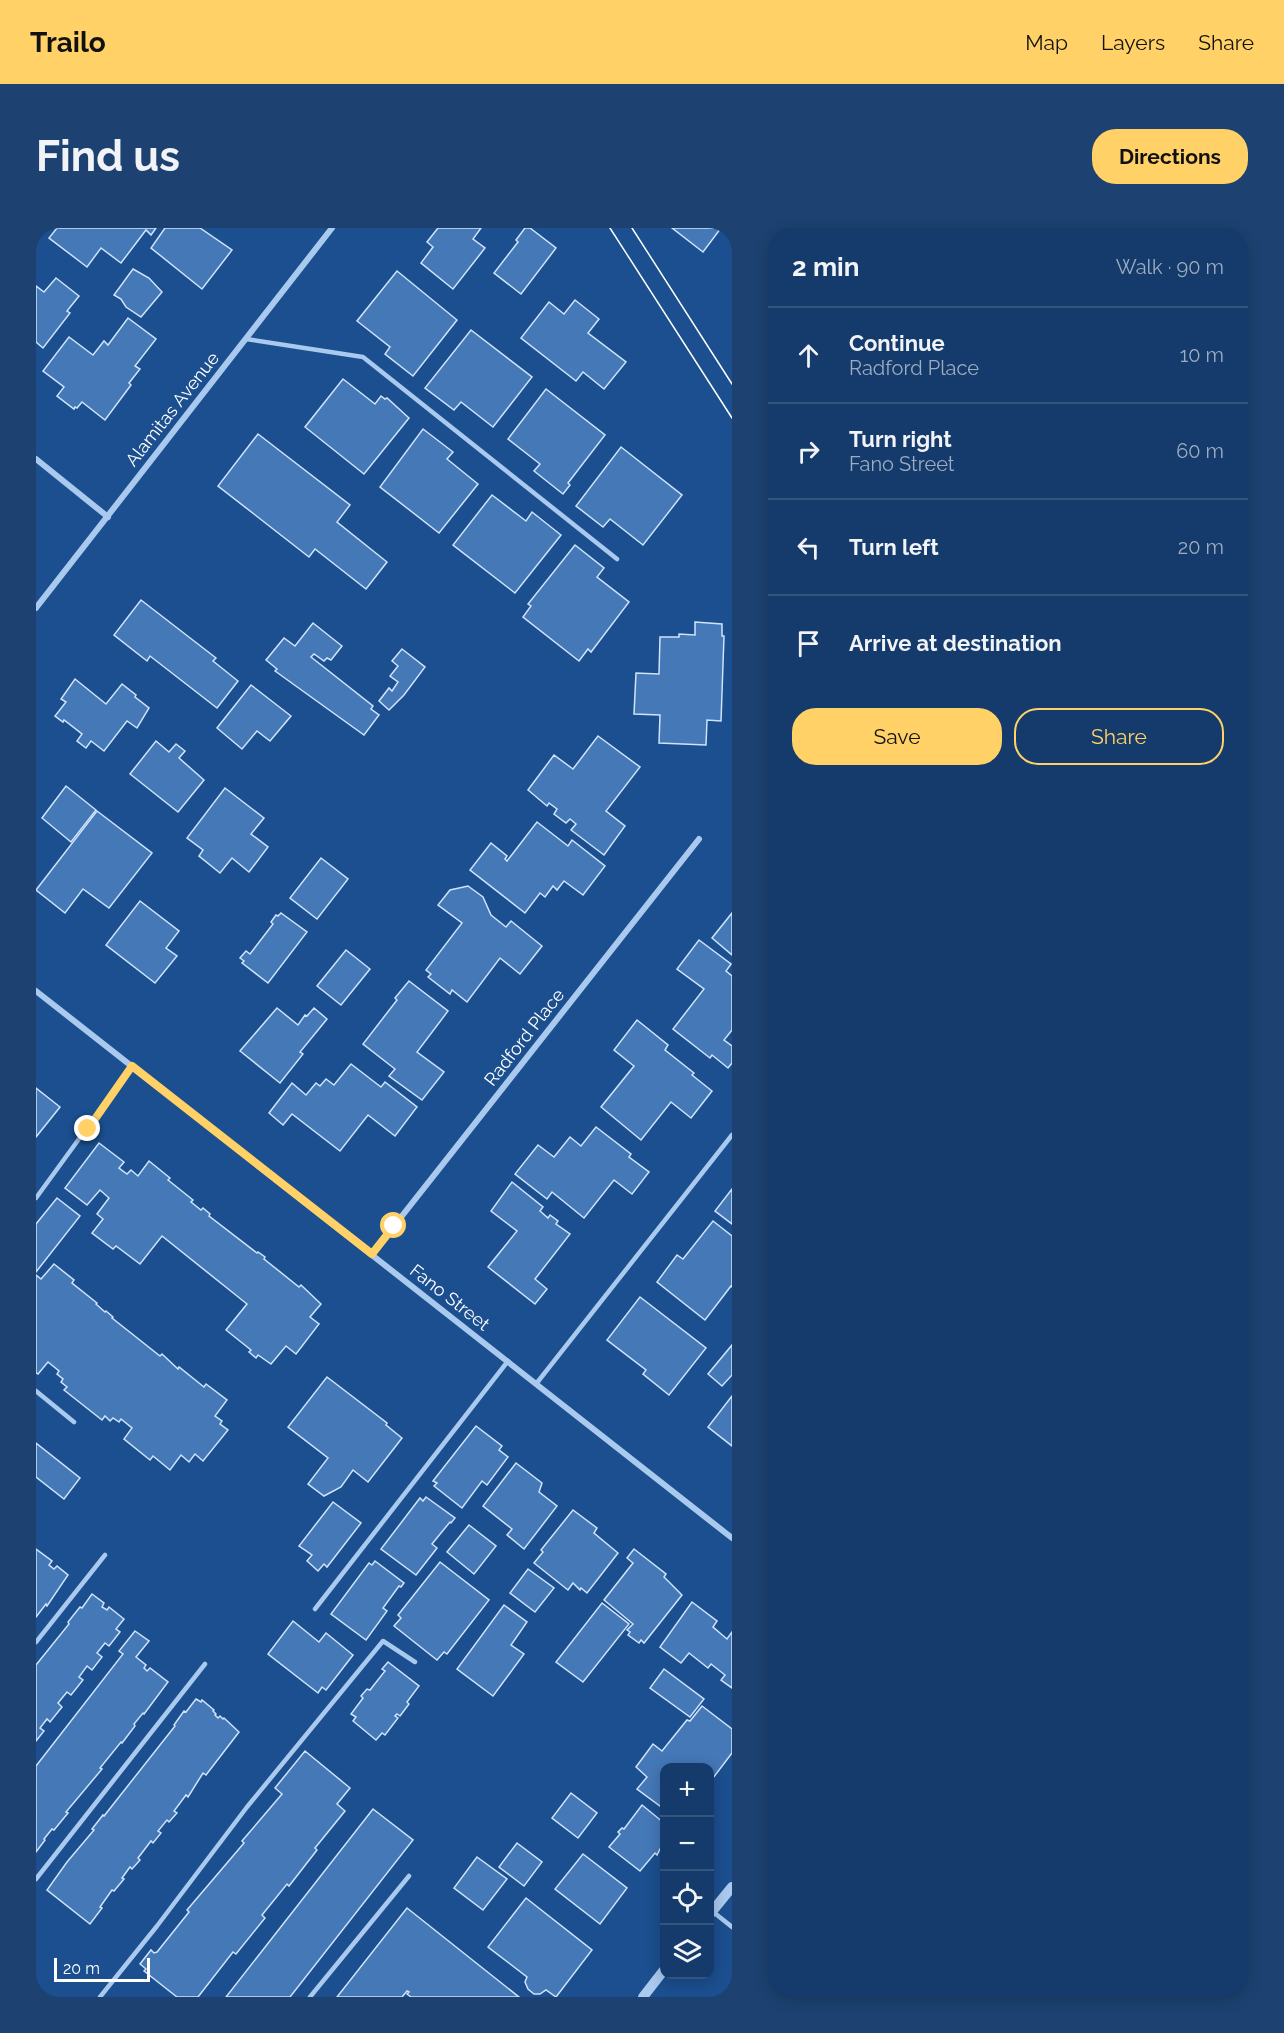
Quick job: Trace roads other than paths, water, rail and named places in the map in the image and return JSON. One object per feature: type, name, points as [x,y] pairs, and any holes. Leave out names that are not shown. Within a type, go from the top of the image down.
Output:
[{"type":"street","name":"Alamitas Avenue","points":[[36,609],[331,228]]},
{"type":"street","points":[[36,459],[108,517]]},
{"type":"street","name":"Radford Place","points":[[372,1254],[699,839]]},
{"type":"street","name":"Fano Street","points":[[36,991],[732,1538]]},
{"type":"street","points":[[714,1909],[732,1887]]},
{"type":"street","points":[[643,1997],[660,1975]]},
{"type":"lane","points":[[246,339],[363,357],[617,559]]},
{"type":"lane","points":[[36,1198],[132,1066]]},
{"type":"lane","points":[[536,1384],[732,1135]]},
{"type":"lane","points":[[315,1609],[508,1361]]},
{"type":"lane","points":[[36,1391],[74,1422]]},
{"type":"lane","points":[[36,1642],[105,1555]]},
{"type":"lane","points":[[100,1997],[247,1807],[383,1641],[415,1662]]},
{"type":"lane","points":[[36,1879],[205,1664]]},
{"type":"lane","points":[[310,1997],[409,1876]]},
{"type":"lane","points":[[714,1915],[732,1927]]},
{"type":"tram line","points":[[610,228],[732,418]]},
{"type":"tram line","points":[[632,228],[732,384]]}]
